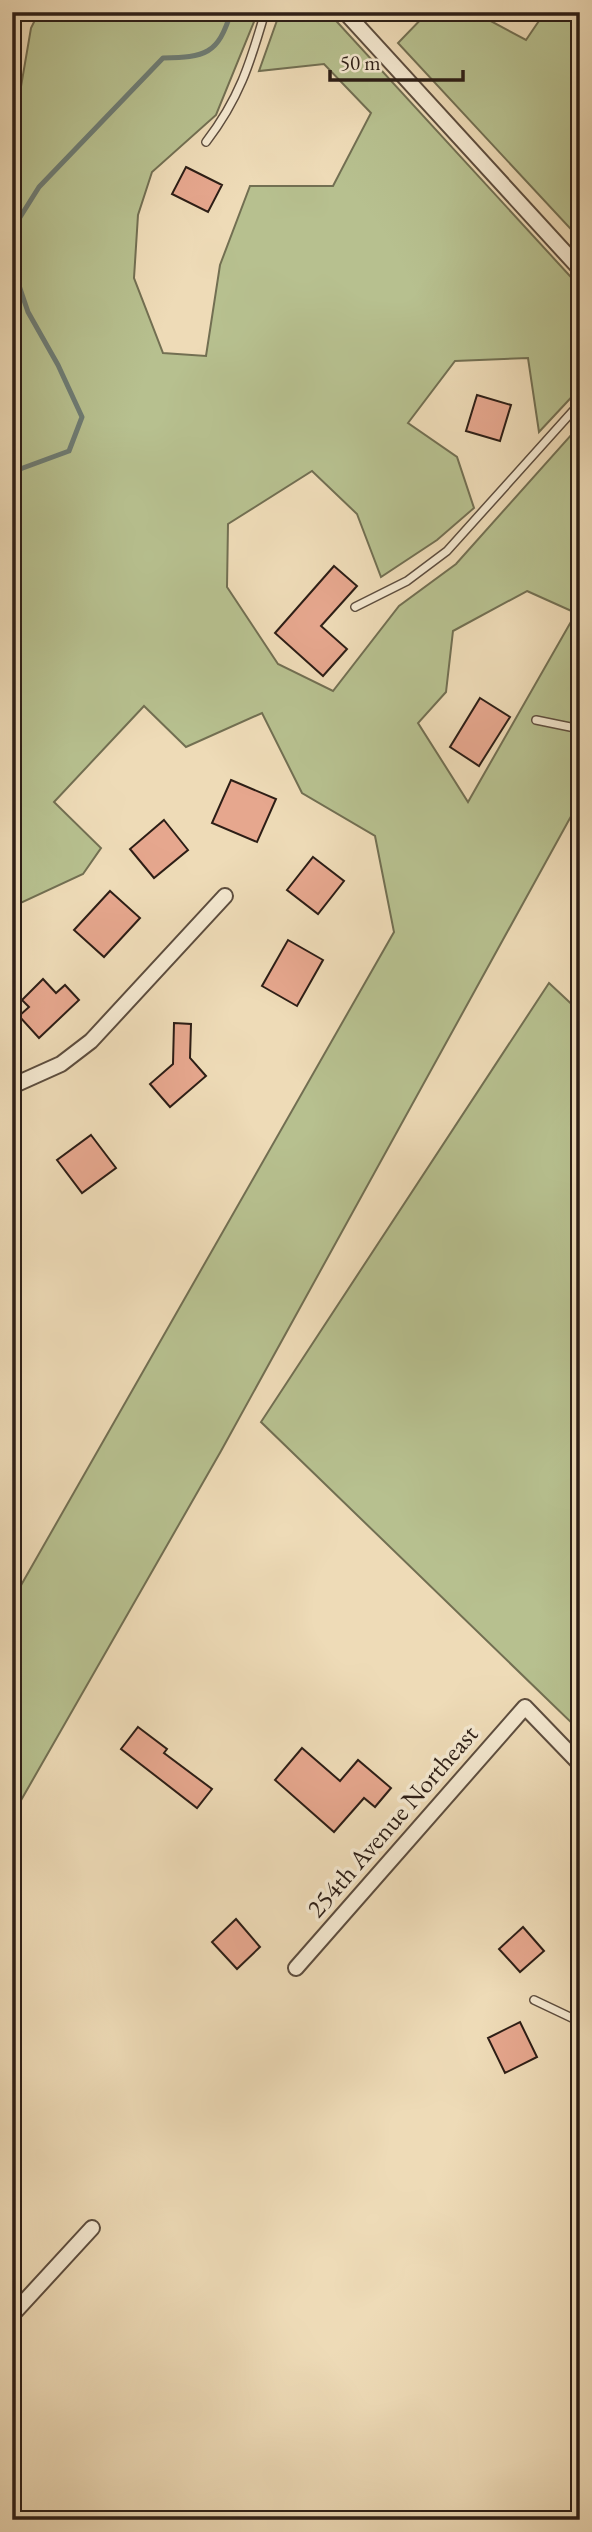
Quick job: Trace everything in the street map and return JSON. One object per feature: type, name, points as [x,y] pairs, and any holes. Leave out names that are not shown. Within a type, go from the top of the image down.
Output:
[{"type":"street","points":[[345,12],[580,269]]},
{"type":"street","points":[[12,1086],[61,1064],[90,1041],[225,896]]},
{"type":"street","name":"254th Avenue Northeast","points":[[296,1968],[525,1707],[580,1764]]},
{"type":"street","points":[[12,2315],[92,2228]]},
{"type":"lane","points":[[206,142],[230,111],[250,65],[265,12]]},
{"type":"lane","points":[[355,607],[407,581],[447,551],[580,403]]},
{"type":"lane","points":[[536,720],[580,729]]},
{"type":"lane","points":[[534,2000],[572,2018],[580,2017]]},
{"type":"green space","points":[[39,12],[258,12],[216,115],[152,172],[138,215],[134,278],[163,353],[206,356],[220,265],[250,186],[333,186],[371,113],[324,64],[259,71],[280,12],[328,12],[580,287],[580,388],[539,432],[528,358],[455,361],[408,423],[457,457],[474,508],[437,540],[381,577],[357,514],[312,471],[228,524],[227,587],[278,664],[333,691],[399,606],[456,564],[580,425],[580,800],[221,1451],[12,1816],[12,1601],[394,932],[375,836],[302,793],[262,713],[186,747],[144,706],[54,802],[101,848],[83,874],[12,907],[12,139],[31,28]],"holes":[[[527,591],[576,613],[468,802],[418,723],[446,692],[453,631]]]},
{"type":"green space","points":[[428,12],[474,12],[526,40],[545,12],[580,12],[580,239],[398,43]]},
{"type":"green space","points":[[549,983],[580,1012],[580,1731],[261,1422]]},
{"type":"building","points":[[186,167],[222,185],[208,212],[172,194]]},
{"type":"building","points":[[477,395],[511,405],[500,441],[466,431]]},
{"type":"building","points":[[334,566],[357,586],[321,626],[347,649],[323,676],[275,633]]},
{"type":"building","points":[[480,698],[510,717],[479,766],[450,747]]},
{"type":"building","points":[[231,780],[276,799],[257,842],[212,823]]},
{"type":"building","points":[[164,820],[188,850],[154,878],[130,849]]},
{"type":"building","points":[[313,857],[344,881],[318,914],[287,890]]},
{"type":"building","points":[[110,891],[140,918],[104,957],[74,930]]},
{"type":"building","points":[[288,940],[323,960],[297,1006],[262,986]]},
{"type":"building","points":[[43,979],[56,993],[65,985],[79,1000],[39,1038],[19,1016],[29,1007],[22,1000]]},
{"type":"building","points":[[174,1023],[191,1024],[190,1058],[206,1076],[170,1107],[150,1084],[173,1064]]},
{"type":"building","points":[[91,1135],[116,1168],[82,1193],[57,1160]]},
{"type":"building","points":[[138,1727],[167,1749],[164,1753],[212,1789],[197,1808],[121,1749]]},
{"type":"building","points":[[302,1748],[340,1781],[358,1760],[391,1788],[375,1807],[364,1798],[334,1832],[275,1780]]},
{"type":"building","points":[[236,1919],[260,1947],[237,1969],[212,1942]]},
{"type":"building","points":[[523,1927],[544,1951],[520,1972],[499,1949]]},
{"type":"building","points":[[520,2022],[537,2057],[505,2073],[488,2038]]},
{"type":"waterway","points":[[12,230],[39,187],[163,58],[190,56],[208,51],[221,37],[231,12]]},
{"type":"waterway","points":[[12,265],[28,312],[58,365],[82,417],[69,451],[12,472]]}]
